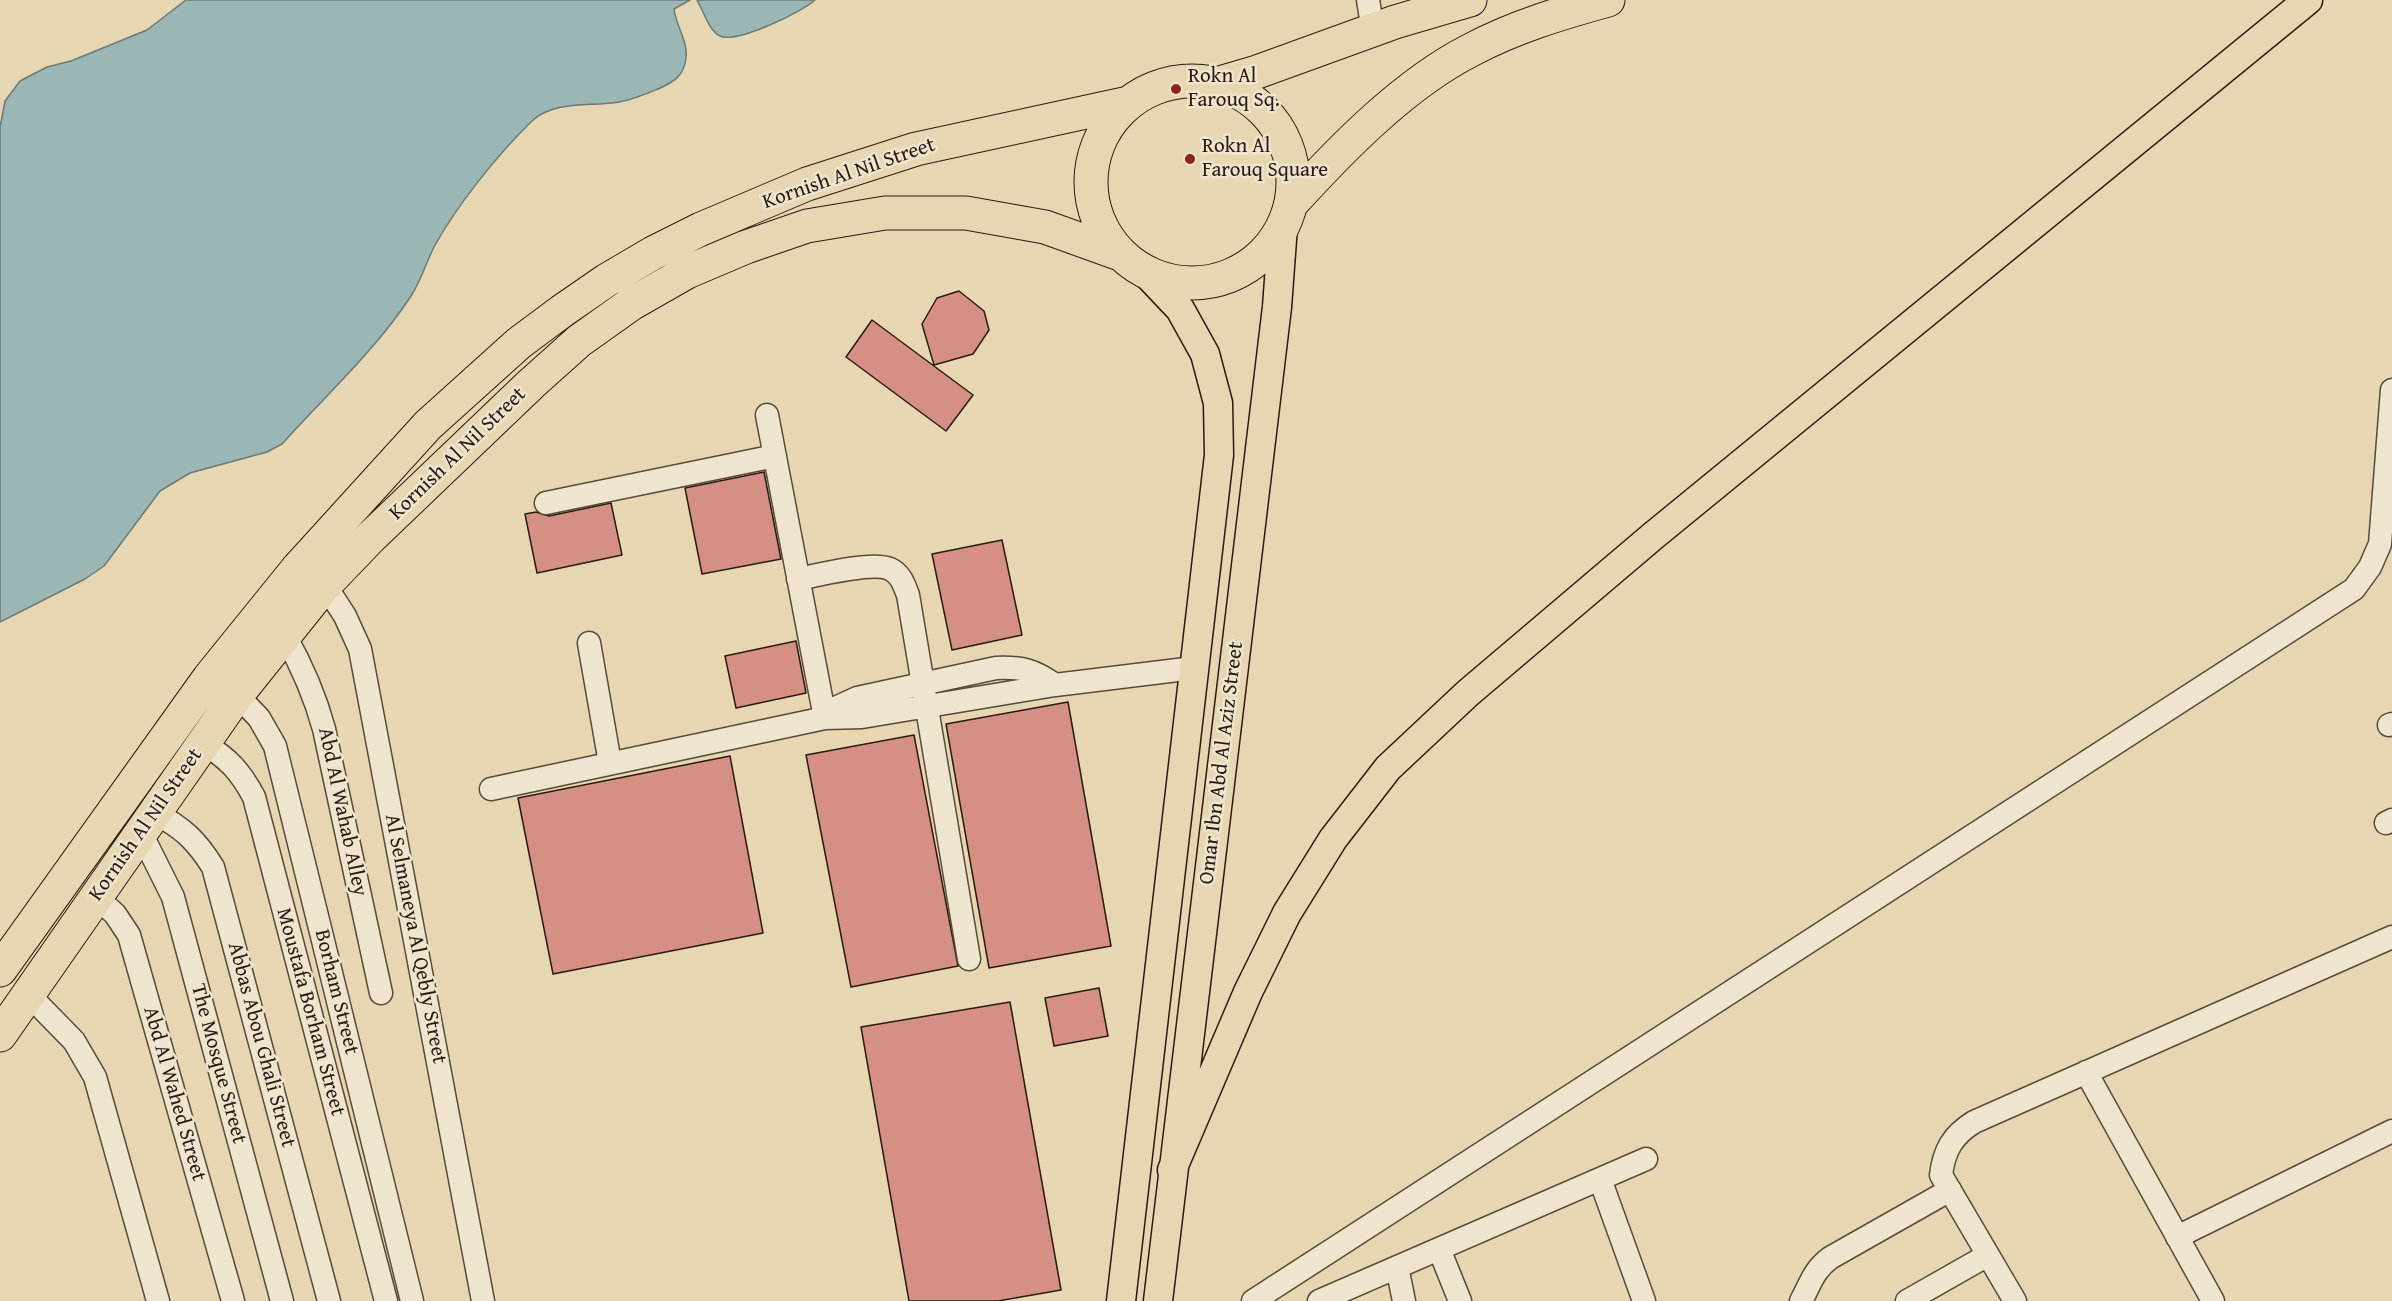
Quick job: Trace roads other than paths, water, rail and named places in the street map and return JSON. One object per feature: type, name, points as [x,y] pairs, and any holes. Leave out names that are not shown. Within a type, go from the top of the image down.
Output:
[{"type":"highway","points":[[1216,84],[1257,72],[1377,9],[1470,0]]},
{"type":"highway","points":[[1287,215],[1293,178],[1288,152],[1277,129],[1261,109],[1240,93],[1216,84],[1185,81],[1155,88],[1128,103],[1113,118],[1094,156],[1091,177],[1092,198],[1097,218],[1107,237],[1133,263],[1171,281],[1197,284],[1224,278],[1248,266],[1269,248],[1287,215],[1332,159],[1386,110],[1434,72],[1470,50],[1502,35],[1552,16],[1608,0]]},
{"type":"highway","name":"Kornish Al Nil Street","points":[[0,970],[209,678],[298,568],[428,425],[519,344],[562,310],[653,253],[702,229],[807,184],[916,149],[1128,103]]},
{"type":"highway","name":"Kornish Al Nil Street","points":[[0,1035],[237,695],[325,585],[371,537],[579,341],[650,293],[687,272],[746,247],[807,226],[885,213],[966,213],[1045,227],[1133,263]]},
{"type":"main road","points":[[1172,1170],[1248,992],[1287,913],[1333,838],[1388,768],[1468,693],[1653,536],[2308,0]]},
{"type":"main road","name":"Omar Ibn Abd Al Aziz Street","points":[[1158,1301],[1287,215]]},
{"type":"main road","name":"Omar Ibn Abd Al Aziz Street","points":[[1121,1301],[1219,455],[1218,403],[1205,354],[1180,309],[1133,263]]},
{"type":"street","points":[[1253,1301],[2354,589],[2386,544],[2392,390]]},
{"type":"street","points":[[767,415],[825,718]]},
{"type":"street","points":[[546,503],[775,456]]},
{"type":"street","points":[[798,579],[874,566],[890,569],[902,579],[908,595],[969,959]]},
{"type":"street","name":"Al Selmaneya Al Qebly Street","points":[[325,585],[345,616],[360,650],[483,1301]]},
{"type":"street","name":"Abd Al Wahab Alley","points":[[285,636],[306,676],[324,729],[381,993]]},
{"type":"street","points":[[589,643],[610,763]]},
{"type":"street","points":[[825,718],[844,702],[996,668],[1018,667],[1038,673],[1055,685]]},
{"type":"street","points":[[490,789],[825,718],[855,718],[927,708],[1055,685],[1194,668]]},
{"type":"street","name":"Borham Street","points":[[237,695],[259,718],[275,746],[412,1301]]},
{"type":"street","name":"Moustafa Borham Street","points":[[203,743],[231,762],[242,775],[254,797],[386,1301]]},
{"type":"street","name":"The Mosque Street","points":[[148,823],[173,897],[282,1301]]},
{"type":"street","name":"Abbas Abou Ghali Street","points":[[148,823],[178,826],[199,844],[213,867],[329,1301]]},
{"type":"street","name":"Abd Al Wahed Street","points":[[96,897],[116,914],[129,935],[233,1301]]},
{"type":"street","points":[[2015,1301],[1941,1175],[1943,1159],[1950,1143],[1960,1131],[1974,1122],[2085,1072],[2392,937]]},
{"type":"street","points":[[28,994],[74,1041],[95,1077],[158,1301]]},
{"type":"street","points":[[2085,1072],[2213,1301]]},
{"type":"street","points":[[2177,1237],[2392,1131]]},
{"type":"street","points":[[1319,1301],[1646,1159]]},
{"type":"street","points":[[1599,1179],[1644,1301]]},
{"type":"street","points":[[1801,1301],[1812,1277],[1830,1258],[1950,1190]]},
{"type":"street","points":[[1439,1249],[1460,1301]]},
{"type":"street","points":[[1907,1301],[1988,1255]]},
{"type":"street","points":[[1396,1267],[1404,1301]]},
{"type":"water","points":[[186,0],[690,0],[674,9],[686,52],[685,64],[677,78],[664,86],[629,100],[562,107],[541,114],[532,121],[492,164],[454,214],[434,247],[415,290],[397,316],[366,354],[282,444],[267,452],[190,473],[160,491],[104,566],[85,579],[0,622],[0,127],[5,101],[20,81],[47,67],[71,61],[147,30]]},
{"type":"water","points":[[697,0],[815,0],[769,26],[728,37],[720,36],[713,30]]},
{"type":"place","name":"Rokn Al Farouq Sq.","points":[[1176,89]]},
{"type":"place","name":"Rokn Al Farouq Square","points":[[1190,159]]}]
